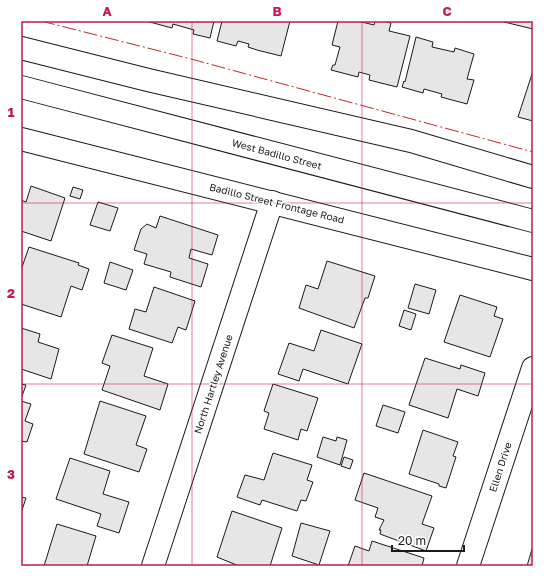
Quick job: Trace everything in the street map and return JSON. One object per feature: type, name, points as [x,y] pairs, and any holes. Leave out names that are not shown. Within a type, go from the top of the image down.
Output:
[{"type":"street","points":[[21,48],[148,80],[411,141],[533,177]]},
{"type":"street","name":"West Badillo Street","points":[[21,87],[533,221]]},
{"type":"street","name":"Badillo Street Frontage Road","points":[[21,139],[533,269]]},
{"type":"street","name":"North Hartley Avenue","points":[[153,566],[272,202]]},
{"type":"street","name":"Ellen Drive","points":[[468,566],[533,368]]},
{"type":"building","points":[[146,21],[214,21],[210,38],[193,34],[194,30],[173,24],[172,28]]},
{"type":"building","points":[[222,21],[290,21],[281,56],[248,47],[249,44],[238,41],[236,46],[217,41]]},
{"type":"building","points":[[338,21],[358,21],[374,25],[375,21],[383,21],[391,23],[389,31],[410,36],[397,87],[369,80],[370,75],[359,72],[358,77],[331,70],[333,65],[335,65],[340,47],[332,45]]},
{"type":"building","points":[[500,21],[533,21],[533,29]]},
{"type":"building","points":[[416,37],[433,42],[432,47],[454,52],[455,48],[474,54],[467,79],[474,80],[467,104],[441,97],[442,94],[424,89],[423,93],[402,87],[404,81],[405,82]]},
{"type":"building","points":[[533,71],[533,121],[518,117]]},
{"type":"building","points":[[31,186],[65,198],[51,241],[21,231],[21,200],[26,202]]},
{"type":"building","points":[[73,187],[83,190],[80,199],[70,196]]},
{"type":"building","points":[[98,202],[118,208],[110,231],[90,225]]},
{"type":"building","points":[[160,216],[218,235],[212,255],[191,249],[189,258],[208,264],[201,287],[170,277],[171,272],[144,264],[147,254],[134,250],[141,229],[147,224],[156,228]]},
{"type":"building","points":[[29,247],[79,263],[78,265],[89,269],[82,290],[71,286],[61,317],[21,304],[21,270]]},
{"type":"building","points":[[327,261],[375,276],[368,298],[365,298],[354,328],[299,308],[306,285],[318,289]]},
{"type":"building","points":[[110,262],[133,270],[126,290],[104,283]]},
{"type":"building","points":[[415,284],[436,290],[429,314],[408,308]]},
{"type":"building","points":[[154,287],[195,301],[186,330],[178,327],[172,343],[129,329],[135,309],[146,312]]},
{"type":"building","points":[[460,295],[497,307],[494,316],[503,319],[490,357],[444,342]]},
{"type":"building","points":[[404,310],[416,314],[411,330],[399,326]]},
{"type":"building","points":[[21,328],[40,334],[38,342],[59,349],[51,379],[21,369]]},
{"type":"building","points":[[321,330],[362,344],[348,384],[303,369],[299,381],[278,374],[289,343],[314,351]]},
{"type":"building","points":[[112,335],[153,348],[144,376],[168,384],[160,410],[102,390],[110,366],[102,363]]},
{"type":"building","points":[[425,358],[460,369],[461,365],[485,373],[478,396],[457,389],[448,418],[409,405]]},
{"type":"building","points":[[21,384],[26,385],[21,399]]},
{"type":"building","points":[[273,384],[318,398],[307,431],[301,429],[298,440],[264,429],[269,413],[264,411]]},
{"type":"building","points":[[21,401],[31,404],[25,421],[33,424],[27,442],[21,441]]},
{"type":"building","points":[[100,401],[146,416],[136,445],[147,449],[139,472],[84,454]]},
{"type":"building","points":[[383,405],[405,412],[398,433],[376,426]]},
{"type":"building","points":[[423,430],[458,442],[453,456],[456,457],[446,488],[439,486],[439,484],[409,474]]},
{"type":"building","points":[[323,437],[336,441],[337,437],[347,440],[340,465],[317,457]]},
{"type":"building","points":[[273,453],[312,465],[307,480],[313,482],[306,501],[301,500],[297,511],[262,500],[260,505],[237,497],[245,475],[264,480]]},
{"type":"building","points":[[344,457],[353,460],[350,469],[341,466]]},
{"type":"building","points":[[70,458],[110,471],[103,494],[129,502],[119,533],[97,526],[101,514],[56,499]]},
{"type":"building","points":[[364,473],[432,496],[422,524],[434,528],[426,551],[380,534],[381,530],[379,530],[384,520],[375,517],[378,508],[355,500]]},
{"type":"building","points":[[21,497],[26,498],[21,513]]},
{"type":"building","points":[[232,511],[282,528],[270,566],[239,566],[217,557]]},
{"type":"building","points":[[301,523],[330,531],[319,565],[292,556]]},
{"type":"building","points":[[57,524],[96,536],[87,566],[44,566]]},
{"type":"building","points":[[372,541],[424,558],[422,566],[348,566],[355,546],[369,551]]},
{"type":"building","points":[[532,549],[533,566],[527,566]]},
{"type":"power","points":[[41,21],[191,59],[533,152]]}]
